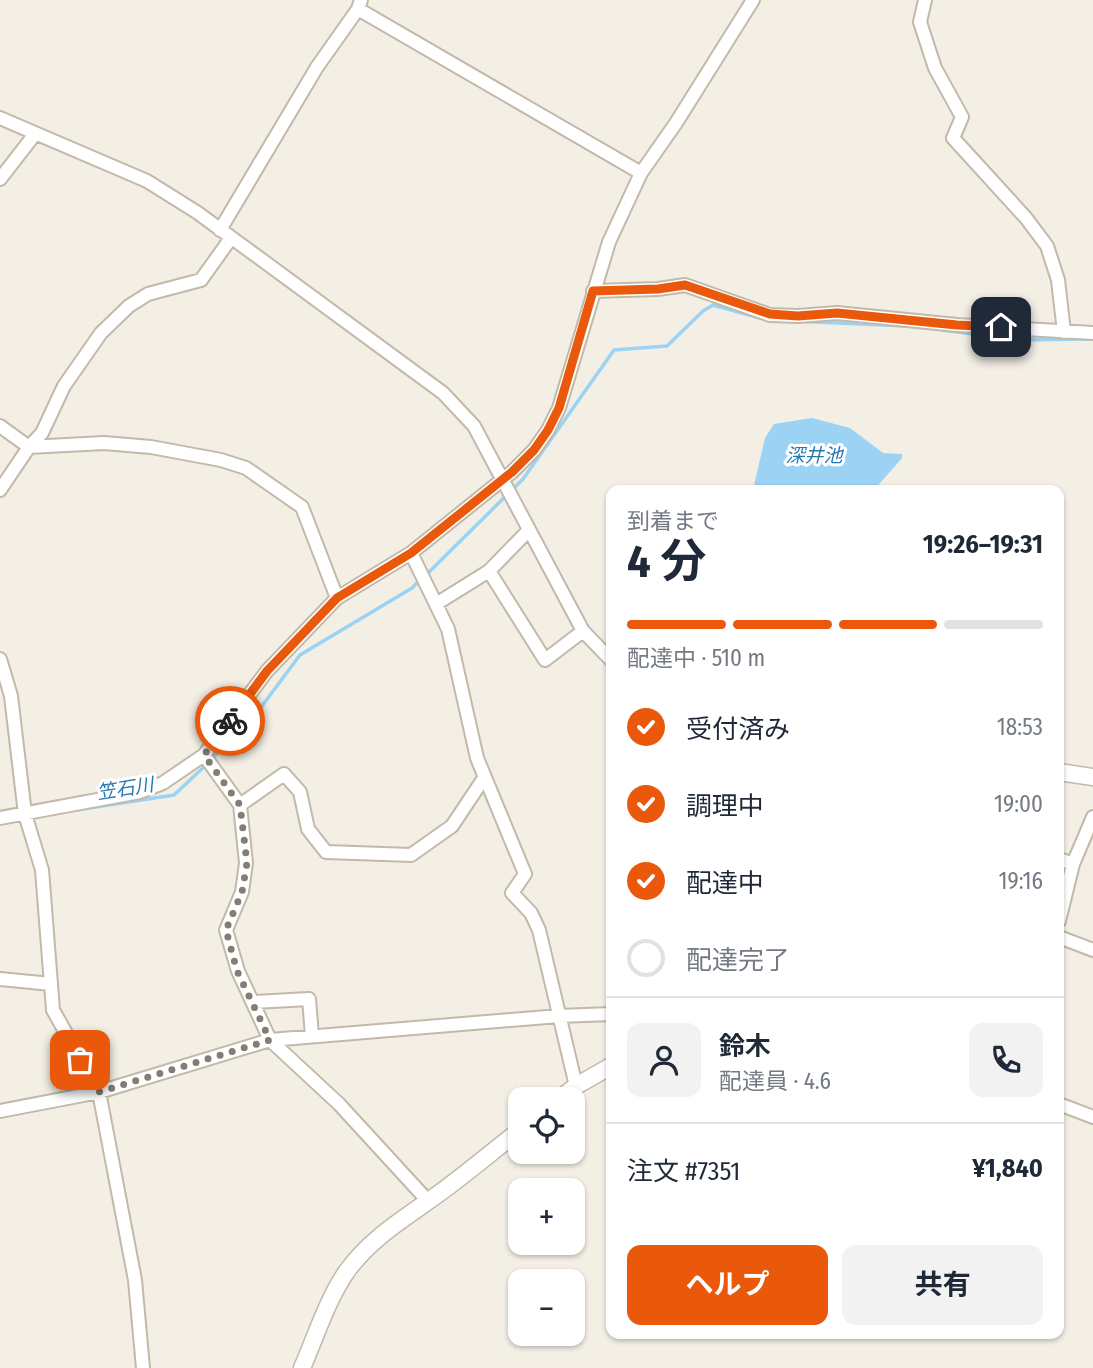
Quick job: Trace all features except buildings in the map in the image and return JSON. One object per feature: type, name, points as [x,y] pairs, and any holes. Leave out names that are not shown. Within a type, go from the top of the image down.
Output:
[{"type":"street","points":[[0,818],[140,792],[163,783],[204,755],[267,671],[337,598],[411,553],[502,481],[534,450],[559,408],[609,242],[641,173],[676,124],[754,0]]},
{"type":"street","points":[[925,0],[920,22],[935,68],[962,117],[953,138],[1026,218],[1047,246],[1058,280],[1064,332]]},
{"type":"street","points":[[0,489],[42,433],[64,386],[101,333],[129,306],[148,295],[201,280],[317,67],[360,5],[641,173]]},
{"type":"street","points":[[0,118],[147,181],[198,213],[443,393],[474,426],[583,631],[606,655]]},
{"type":"street","points":[[0,179],[35,134]]},
{"type":"street","points":[[593,291],[658,289],[685,285],[770,314],[798,316],[837,313],[957,325],[1093,333]]},
{"type":"street","points":[[0,426],[29,447],[104,443],[151,447],[220,460],[246,468],[302,507],[337,598]]},
{"type":"street","points":[[436,604],[488,571],[528,531]]},
{"type":"street","points":[[411,553],[448,629],[477,758],[525,874],[512,893],[531,913],[539,930],[576,1086],[606,1069]]},
{"type":"street","points":[[488,571],[545,660],[583,631]]},
{"type":"street","points":[[0,659],[11,696],[24,814],[42,870],[53,1010],[99,1092],[135,1280],[143,1368]]},
{"type":"street","points":[[204,755],[240,805],[247,863],[242,892],[226,930],[237,971],[270,1040],[339,1104],[428,1201]]},
{"type":"street","points":[[1064,773],[1093,777]]},
{"type":"street","points":[[240,805],[284,774],[300,792],[308,829],[326,852],[411,855],[452,826],[484,778]]},
{"type":"street","points":[[1064,901],[1073,864],[1093,817]]},
{"type":"street","points":[[1064,861],[1073,864]]},
{"type":"street","points":[[1064,939],[1093,950]]},
{"type":"street","points":[[0,979],[51,984]]},
{"type":"street","points":[[254,1002],[309,999],[312,1036]]},
{"type":"street","points":[[0,1111],[99,1092],[270,1040],[606,1014]]},
{"type":"street","points":[[1064,1106],[1093,1117]]},
{"type":"street","points":[[302,1368],[346,1273],[376,1238],[508,1139]]},
{"type":"water","name":"深井池","points":[[812,418],[850,428],[883,453],[902,454],[902,458],[878,485],[754,485],[765,438],[774,424]]},
{"type":"waterway","name":"笠石川","points":[[426,575],[523,479],[614,350],[667,346],[703,311],[713,305],[760,318]]},
{"type":"waterway","name":"笠石川","points":[[771,320],[906,326]]},
{"type":"waterway","name":"笠石川","points":[[942,330],[1019,340],[1087,339]]},
{"type":"waterway","name":"笠石川","points":[[211,759],[247,726],[300,655],[412,588],[420,580]]},
{"type":"waterway","name":"笠石川","points":[[76,810],[174,795],[206,765]]},
{"type":"way so far","points":[[80,1060],[99,1092],[270,1040],[257,1007],[237,971],[226,930],[242,892],[247,863],[240,805],[204,755],[230,721]]},
{"type":"route","points":[[230,721],[267,671],[337,598],[411,553],[512,472],[534,450],[559,408],[593,291],[658,289],[685,285],[770,314],[798,316],[837,313],[1001,327]]}]
